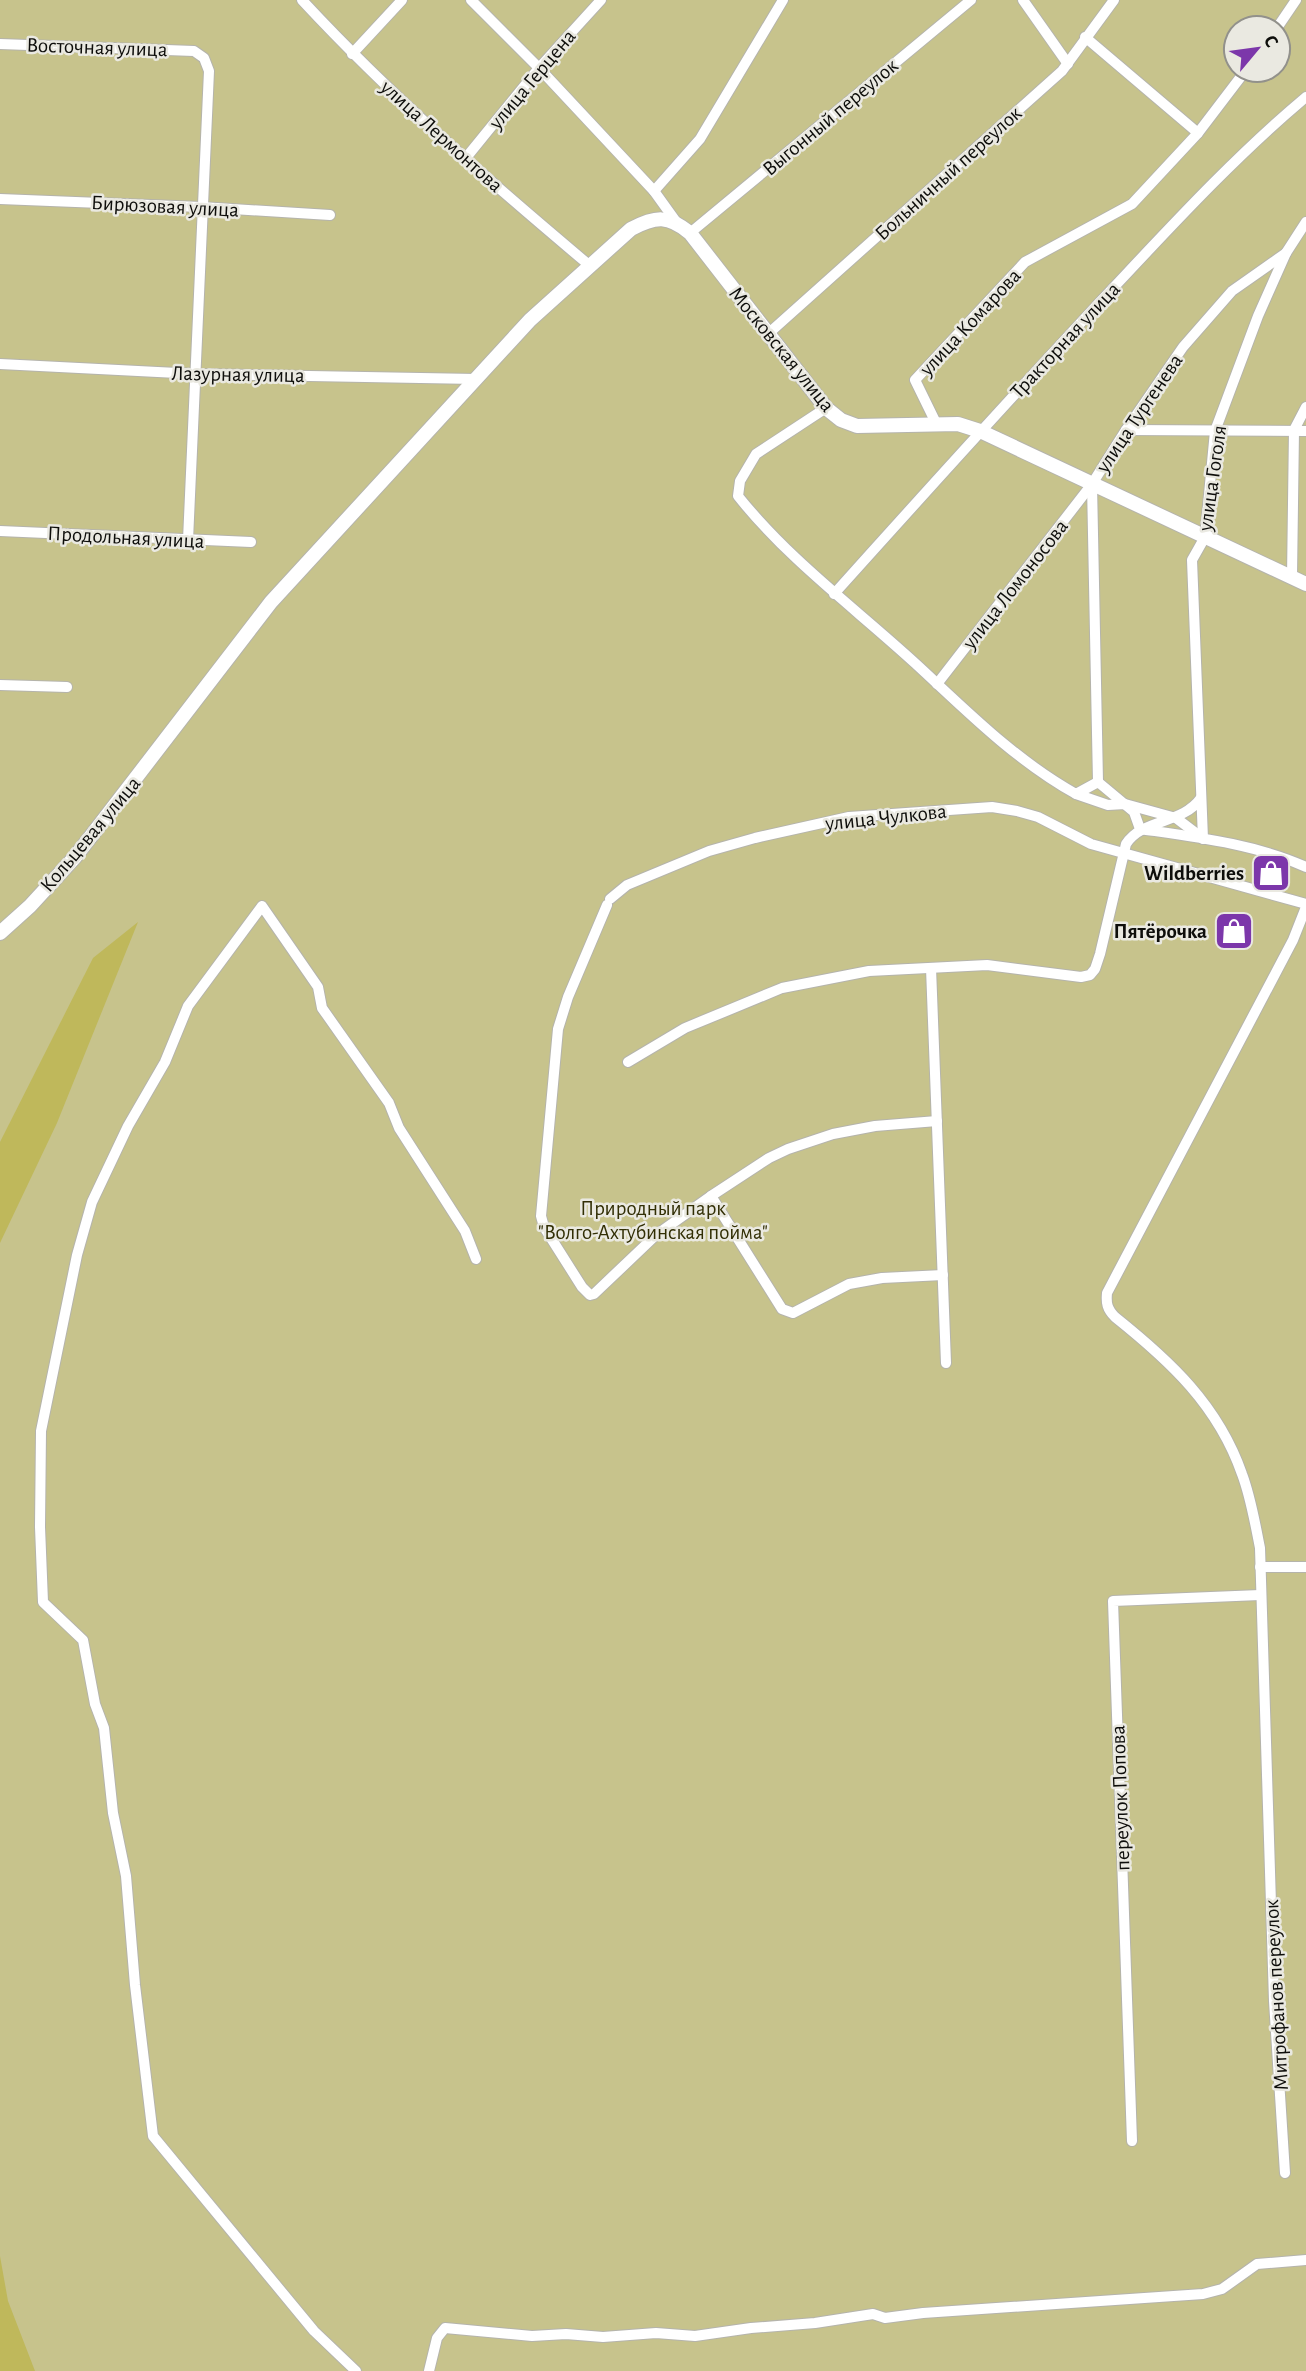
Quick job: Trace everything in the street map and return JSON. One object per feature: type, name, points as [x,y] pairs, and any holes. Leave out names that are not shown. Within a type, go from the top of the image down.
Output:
[{"type":"street","name":"улица Лермонтова","points":[[302,0],[352,54],[465,159],[589,264]]},
{"type":"street","points":[[352,54],[402,0]]},
{"type":"street","name":"Московская улица","points":[[471,0],[654,191],[677,223],[690,233],[826,408],[841,420],[857,426],[936,423],[958,424],[980,430],[1299,581]]},
{"type":"street","name":"улица Герцена","points":[[465,159],[539,68],[600,0]]},
{"type":"street","points":[[654,191],[700,139],[783,0]]},
{"type":"street","name":"Выгонный переулок","points":[[690,233],[971,0]]},
{"type":"street","points":[[1023,0],[1068,64]]},
{"type":"street","name":"Больничный переулок","points":[[769,333],[1068,64],[1114,0]]},
{"type":"street","points":[[1085,37],[1198,133]]},
{"type":"street","name":"Восточная улица","points":[[0,44],[194,51],[204,58],[209,71],[201,207]]},
{"type":"street","name":"улица Комарова","points":[[936,423],[915,380],[1025,262],[1132,204],[1198,133],[1236,84]]},
{"type":"street","name":"Тракторная улица","points":[[834,594],[980,430],[1155,243],[1281,118],[1306,97]]},
{"type":"street","name":"Бирюзовая улица","points":[[0,199],[330,215]]},
{"type":"street","points":[[188,540],[197,373],[201,207]]},
{"type":"street","name":"Кольцевая улица","points":[[0,933],[30,906],[75,857],[271,602],[530,320],[589,264],[631,229],[647,220],[662,219],[677,223]]},
{"type":"street","name":"улица Тургенева","points":[[1098,782],[1092,484],[1183,347],[1232,291],[1286,253],[1306,222]]},
{"type":"street","name":"улица Гоголя","points":[[1203,839],[1192,560],[1205,537],[1215,431],[1258,316],[1286,253]]},
{"type":"street","name":"Лазурная улица","points":[[0,364],[197,373],[476,379]]},
{"type":"street","points":[[826,408],[756,454],[740,481],[738,496],[790,554],[1023,760],[1076,794],[1108,805],[1125,804],[1176,818],[1203,839]]},
{"type":"street","points":[[1299,581],[1300,431],[1306,408]]},
{"type":"street","points":[[1126,430],[1300,431]]},
{"type":"street","name":"улица Ломоносова","points":[[937,684],[1092,484]]},
{"type":"street","name":"Продольная улица","points":[[0,531],[251,542]]},
{"type":"street","points":[[0,685],[67,687]]},
{"type":"street","points":[[1076,794],[1098,782],[1134,813],[1140,829]]},
{"type":"street","points":[[628,1062],[685,1028],[782,988],[869,971],[987,965],[1079,977],[1090,975],[1100,954],[1126,844],[1140,829],[1187,813],[1202,798]]},
{"type":"street","name":"улица Чулкова","points":[[711,1196],[664,1229],[590,1295],[582,1287],[544,1227],[541,1216],[558,1029],[568,997],[609,902],[626,885],[709,850],[849,817],[992,807],[1038,817],[1091,844],[1125,855],[1306,906]]},
{"type":"street","points":[[1140,829],[1203,839],[1291,860],[1306,867]]},
{"type":"street","points":[[356,2371],[314,2331],[153,2136],[135,1984],[126,1876],[113,1812],[104,1728],[95,1704],[83,1640],[43,1602],[40,1527],[41,1431],[77,1255],[92,1202],[128,1126],[165,1062],[188,1006],[261,906],[318,987],[322,1008],[389,1103],[399,1128],[465,1231],[476,1259]]},
{"type":"street","name":"Митрофанов переулок","points":[[1285,2173],[1275,2001],[1260,1548],[1252,1506],[1229,1442],[1188,1381],[1108,1311],[1106,1302],[1107,1293],[1293,940],[1306,906]]},
{"type":"street","points":[[931,968],[946,1363]]},
{"type":"street","points":[[937,1121],[876,1126],[833,1134],[769,1158],[711,1196],[782,1309],[793,1313],[849,1284],[882,1278],[943,1275]]},
{"type":"street","points":[[1260,1567],[1306,1567]]},
{"type":"street","name":"переулок Попова","points":[[1132,2141],[1113,1601],[1260,1595]]},
{"type":"street","points":[[429,2371],[437,2337],[444,2328],[532,2336],[566,2334],[603,2337],[656,2333],[695,2336],[873,2314],[886,2318],[923,2313],[1203,2294],[1222,2289],[1257,2264],[1306,2260]]},
{"type":"green space","name":"Природный парк \"Волго-Ахтубинская пойма\"","points":[[0,0],[1306,0],[1306,2371],[0,2371]]},
{"type":"shaded area","points":[[138,922],[57,1123],[0,1243],[0,1142],[93,958]]},
{"type":"shaded area","points":[[0,2256],[8,2301],[35,2371],[0,2371]]},
{"type":"place","name":"Wildberries","points":[[1271,873]]},
{"type":"place","name":"Пятёрочка","points":[[1234,931]]}]
